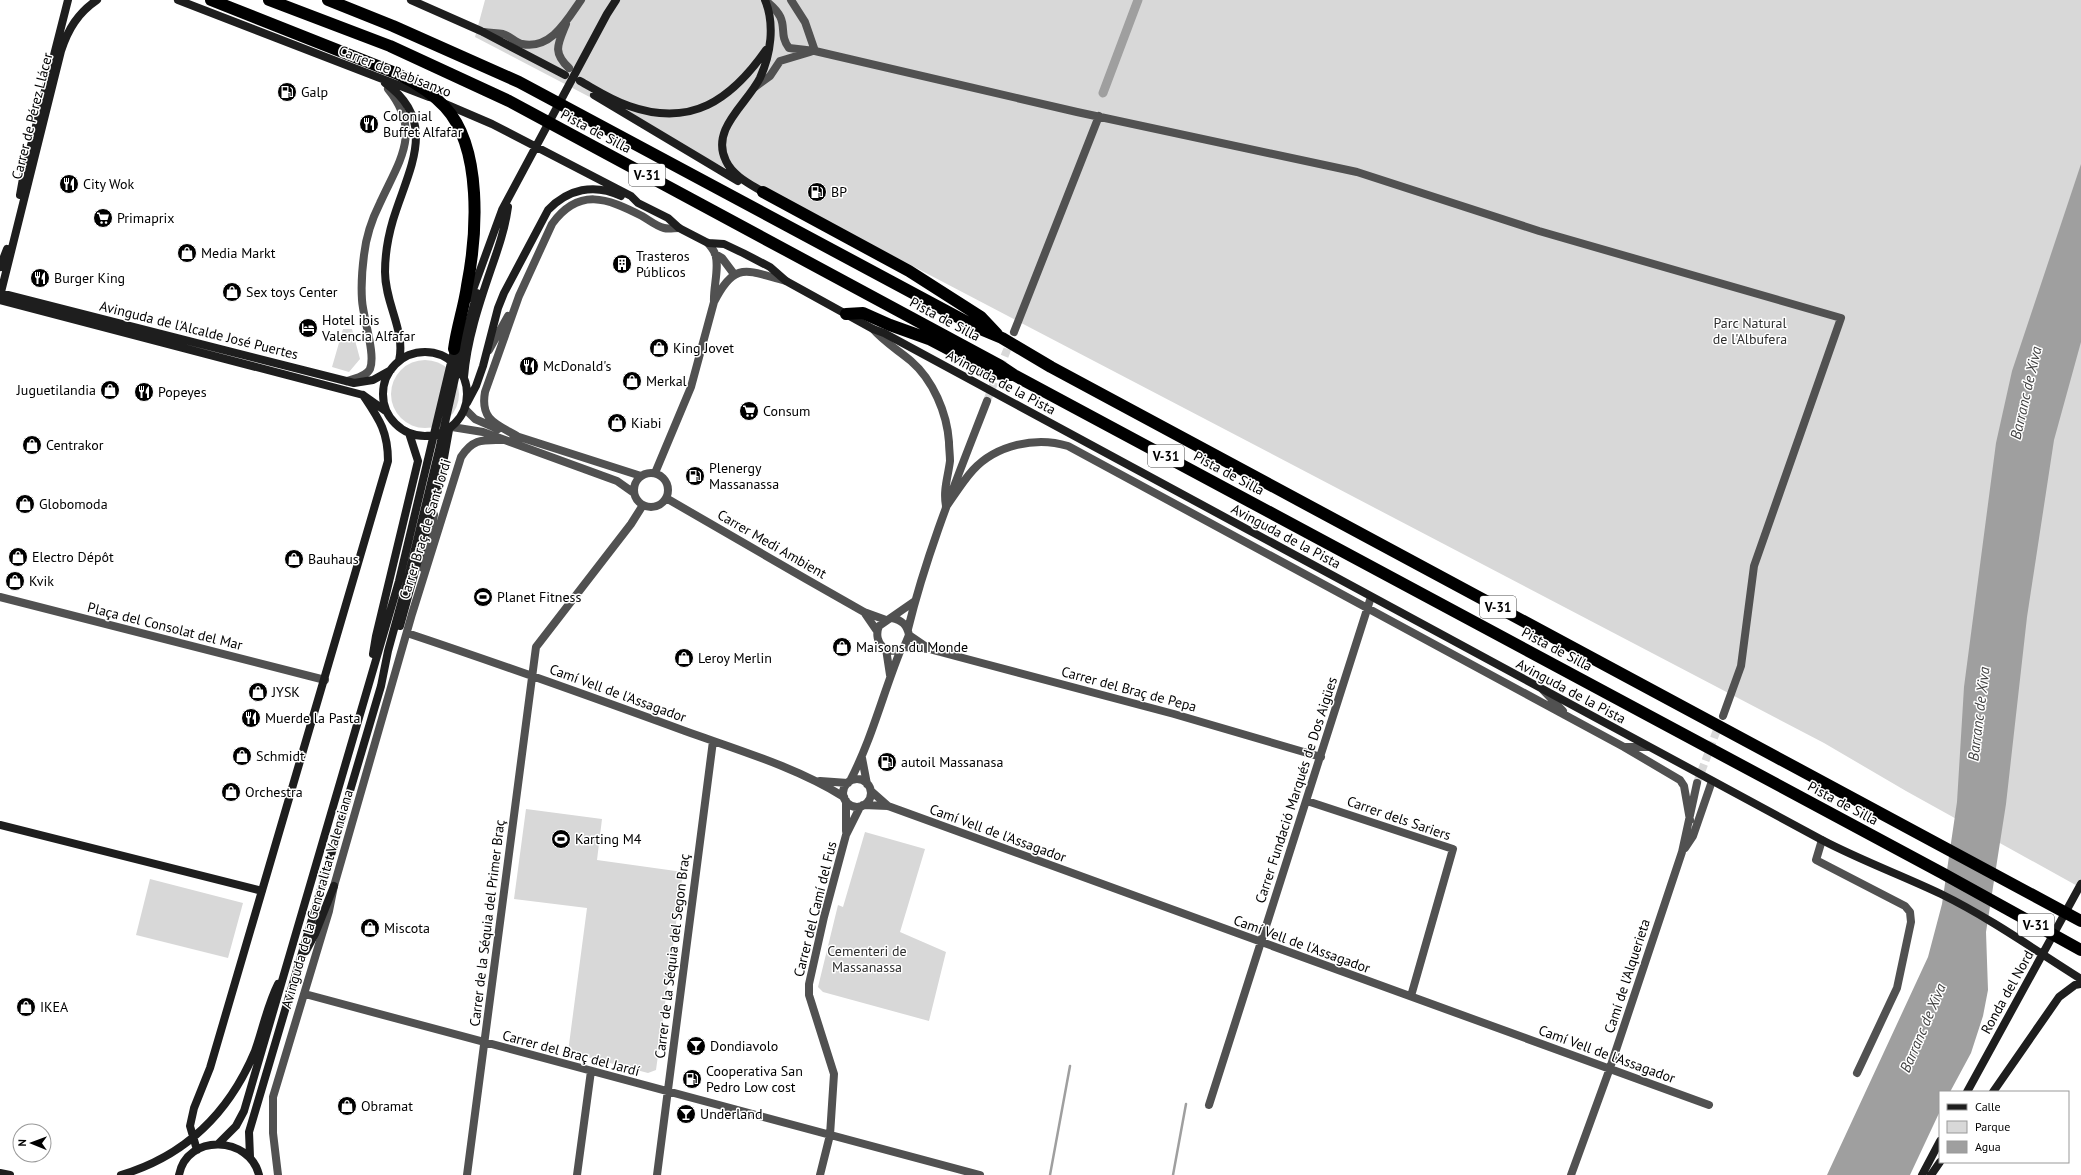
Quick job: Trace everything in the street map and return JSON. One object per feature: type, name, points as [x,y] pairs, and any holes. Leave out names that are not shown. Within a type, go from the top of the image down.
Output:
[{"type":"highway","points":[[211,0],[398,74],[424,87],[446,108],[456,123],[466,146],[474,195],[474,248],[457,350]]},
{"type":"highway","name":"Pista de Silla","points":[[269,0],[390,46],[509,101],[999,365],[1014,375],[1992,900],[2081,950]]},
{"type":"highway","name":"Pista de Silla","points":[[328,0],[393,26],[519,82],[978,328],[1002,338],[1051,367],[2081,921]]},
{"type":"highway","points":[[763,192],[909,271],[981,317],[1002,338]]},
{"type":"highway","points":[[846,314],[863,313],[890,326],[929,339],[994,372],[1014,375]]},
{"type":"street","name":"Carrer de Pérez Llácer","points":[[0,267],[5,256],[68,0]]},
{"type":"street","name":"Carrer de Pérez Llácer","points":[[0,296],[61,51],[67,35],[77,18],[87,7],[97,0]]},
{"type":"street","name":"Carrer de Rabisanxo","points":[[178,0],[380,79],[397,84],[492,124],[631,196],[638,202],[668,218],[679,228],[708,243],[724,244],[743,252],[770,267],[786,281]]},
{"type":"street","points":[[411,0],[567,72],[560,60],[558,44],[568,18]]},
{"type":"street","points":[[481,32],[503,34],[521,43],[533,45],[544,43],[552,37],[581,0]]},
{"type":"street","points":[[381,686],[388,651],[407,582],[457,350],[486,249],[502,210],[616,0]]},
{"type":"street","points":[[766,0],[777,9],[782,16],[785,42],[789,48],[815,51],[1099,116],[1357,172],[1539,231],[1840,318],[1754,566],[1742,666],[1723,716]]},
{"type":"street","points":[[763,192],[734,172],[726,162],[722,150],[723,134],[728,123],[755,87],[766,62],[771,34],[771,19],[766,0]]},
{"type":"street","points":[[791,0],[805,22],[815,51]]},
{"type":"street","points":[[763,192],[745,185],[580,81],[618,101],[646,111],[669,113],[685,112],[702,108],[731,92],[746,77],[769,46]]},
{"type":"street","points":[[755,87],[770,76],[780,61],[815,51]]},
{"type":"street","points":[[380,79],[404,98],[414,120],[417,133],[414,158],[393,221],[386,259],[386,289],[401,343],[399,361]]},
{"type":"street","points":[[347,381],[362,376],[366,373],[373,359],[362,300],[364,254],[375,215],[401,160],[405,140],[405,126],[400,107],[380,79]]},
{"type":"street","points":[[1014,332],[1099,116]]},
{"type":"street","points":[[457,350],[483,273],[518,180]]},
{"type":"street","points":[[638,202],[609,191],[583,189],[569,193],[557,201],[541,220],[498,308],[487,352],[476,386],[466,406],[460,419],[450,428],[436,435],[423,436],[409,433],[400,428],[387,412],[383,390],[391,370],[399,361],[416,353],[435,353],[447,358],[457,366],[464,377],[467,389],[466,406],[475,419],[517,436],[641,476],[655,473],[662,476],[667,485],[666,498],[656,506],[643,505],[636,498],[634,493],[635,484],[641,476]]},
{"type":"street","name":"Carrer de Rabisanxo","points":[[519,296],[552,224],[568,207],[594,199],[607,200],[621,205],[664,228],[679,228]]},
{"type":"street","points":[[464,377],[469,344],[483,293],[506,224],[508,207]]},
{"type":"street","points":[[708,243],[715,254],[716,265],[713,289],[714,302]]},
{"type":"street","points":[[655,473],[691,387],[714,302],[722,285],[734,274],[722,258],[715,254]]},
{"type":"street","name":"Avinguda de la Pista","points":[[734,274],[753,272],[786,281],[873,330],[884,333],[1850,855],[1896,873],[1942,894],[1991,921],[2081,979]]},
{"type":"street","name":"Avinguda de l'Alcalde José Puertes","points":[[0,296],[354,383],[373,380],[391,370]]},
{"type":"street","name":"Avinguda de l'Alcalde José Puertes","points":[[0,296],[363,395],[387,412]]},
{"type":"street","points":[[487,352],[519,296]]},
{"type":"street","points":[[517,436],[488,418],[483,403],[485,392],[519,296]]},
{"type":"street","points":[[873,330],[881,340],[896,348],[922,373],[930,384],[942,409],[948,435],[950,460],[944,495],[946,507]]},
{"type":"street","points":[[197,1150],[190,1126],[194,1108],[210,1068],[388,461],[388,446],[382,424],[363,395]]},
{"type":"street","points":[[862,758],[869,788],[869,800],[861,806],[852,806],[845,799],[844,789],[862,758],[890,676],[909,632],[915,601],[946,507],[987,401]]},
{"type":"street","points":[[450,428],[483,432],[617,481],[634,493]]},
{"type":"street","points":[[412,614],[450,428]]},
{"type":"street","points":[[370,681],[376,636],[418,461],[409,433]]},
{"type":"street","name":"Carrer Braç de Sant Jordi","points":[[407,633],[434,550],[461,457],[467,448],[480,440],[503,440]]},
{"type":"street","name":"Avinguda de la Pista","points":[[946,507],[964,480],[975,468],[989,457],[1003,450],[1021,444],[1039,441],[1054,442],[1068,446],[1624,747],[1680,780],[1686,792],[1690,820]]},
{"type":"street","points":[[218,1144],[236,1126],[244,1111],[399,581],[435,449]]},
{"type":"street","points":[[259,1175],[250,1157],[249,1132],[381,686],[405,611],[440,480]]},
{"type":"street","name":"Carrer Medi Ambient","points":[[666,498],[864,612],[889,619]]},
{"type":"street","name":"Carrer de la Séquia del Primer Braç","points":[[467,1175],[531,675],[536,647],[631,524],[643,505]]},
{"type":"street","name":"Plaça del Consolat del Mar","points":[[0,597],[325,680]]},
{"type":"street","name":"Carrer Fundació Marqués de Dos Aigües","points":[[1209,1105],[1371,597]]},
{"type":"street","points":[[890,676],[886,650],[878,642],[877,631],[882,623],[915,601]]},
{"type":"street","name":"Carrer Medi Ambient","points":[[864,612],[877,631]]},
{"type":"street","points":[[889,619],[899,619],[909,632]]},
{"type":"street","name":"Carrer del Braç de Pepa","points":[[909,632],[929,649]]},
{"type":"street","name":"Camí Vell de l'Assagador","points":[[407,633],[531,675],[819,781],[845,799]]},
{"type":"street","name":"Avinguda de la Generalitat Valenciana","points":[[278,1175],[273,1133],[272,1103],[294,1023],[305,994],[329,911],[334,886],[407,633]]},
{"type":"street","points":[[886,650],[893,651],[902,648]]},
{"type":"street","name":"Carrer del Braç de Pepa","points":[[902,648],[929,649],[1174,714],[1321,757]]},
{"type":"street","points":[[1543,690],[1568,717]]},
{"type":"street","points":[[1537,700],[1573,706]]},
{"type":"street","name":"Carrer de la Séquia del Segon Braç","points":[[656,1175],[713,741]]},
{"type":"street","points":[[1624,747],[1648,747]]},
{"type":"street","points":[[849,782],[859,780],[869,788]]},
{"type":"street","name":"Camí Vell de l'Assagador","points":[[819,781],[849,782]]},
{"type":"street","name":"Camí de l'Alquerieta","points":[[1682,852],[1693,836],[1712,781]]},
{"type":"street","name":"Camí de l'Alquerieta","points":[[1571,1175],[1610,1068],[1682,852],[1697,783]]},
{"type":"street","name":"Camí Vell de l'Assagador","points":[[869,788],[888,806]]},
{"type":"street","name":"Carrer del Camí del Fus","points":[[845,799],[846,835]]},
{"type":"street","name":"Carrer dels Sariers","points":[[1307,801],[1453,849],[1411,996]]},
{"type":"street","name":"Camí Vell de l'Assagador","points":[[861,806],[888,806],[1708,1105]]},
{"type":"street","name":"Carrer del Camí del Fus","points":[[820,1175],[830,1135],[834,1074],[810,995],[809,984],[824,917],[846,835],[861,806]]},
{"type":"street","points":[[0,825],[262,891]]},
{"type":"street","points":[[1822,840],[1816,860],[1906,906],[1910,912],[1911,922],[1897,988],[1857,1073]]},
{"type":"street","name":"Ronda del Nord","points":[[1968,1091],[2021,996],[2081,884]]},
{"type":"street","points":[[298,965],[315,934],[334,886]]},
{"type":"street","points":[[121,1175],[150,1165],[184,1145],[211,1122],[225,1104],[243,1075],[255,1051],[271,997],[288,964]]},
{"type":"street","points":[[1994,1091],[2059,997],[2076,985],[2081,984]]},
{"type":"street","name":"Carrer del Braç del Jardí","points":[[305,994],[484,1044],[668,1091],[980,1175]]},
{"type":"street","points":[[577,1175],[591,1071]]},
{"type":"street","points":[[1922,1175],[1939,1143]]},
{"type":"street","points":[[177,1174],[186,1159],[197,1150],[207,1145],[218,1144],[232,1146],[250,1157]]},
{"type":"street","points":[[1930,1175],[1939,1163]]},
{"type":"street","points":[[0,1173],[10,1175]]},
{"type":"green space","name":"Parc Natural de l'Albufera","points":[[485,0],[2081,0],[2081,888],[1906,791],[1824,743],[475,37]]},
{"type":"green space","points":[[343,329],[352,329],[360,359],[349,372],[332,367]]},
{"type":"green space","points":[[425,360],[438,363],[449,370],[456,381],[459,394],[456,407],[449,418],[438,425],[425,428],[412,425],[401,418],[394,407],[391,394],[394,381],[401,370],[412,363]]},
{"type":"green space","points":[[526,809],[602,819],[597,860],[683,872],[656,1070],[648,1073],[568,1052],[587,908],[514,899]]},
{"type":"green space","name":"Cementeri de Massanassa","points":[[865,832],[925,849],[900,932],[946,952],[929,1021],[823,992],[818,987],[838,905],[843,907]]},
{"type":"green space","points":[[150,879],[243,903],[228,958],[136,935]]},
{"type":"water","name":"Barranc de Xiva","points":[[2081,164],[2081,342],[2054,440],[2027,617],[2006,804],[1986,932],[1988,990],[1983,1016],[1971,1053],[1951,1091],[1939,1091],[1939,1113],[1910,1175],[1827,1175],[1928,957],[1942,904],[1957,802],[1964,687],[1996,443],[2012,371]]},
{"type":"waterway","points":[[1103,93],[1138,0]]},
{"type":"waterway","points":[[1050,1175],[1070,1066]]},
{"type":"waterway","points":[[1173,1175],[1186,1104]]},
{"type":"tunnel","points":[[565,75],[577,85]]},
{"type":"tunnel","points":[[987,401],[1014,332]]},
{"type":"tunnel","points":[[1697,783],[1720,722]]},
{"type":"place","name":"Galp","points":[[287,92]]},
{"type":"place","name":"Colonial Buffet Alfafar","points":[[369,124]]},
{"type":"place","name":"City Wok","points":[[69,184]]},
{"type":"place","name":"BP","points":[[817,192]]},
{"type":"place","name":"Primaprix","points":[[103,218]]},
{"type":"place","name":"Media Markt","points":[[187,253]]},
{"type":"place","name":"Trasteros Públicos","points":[[622,264]]},
{"type":"place","name":"Burger King","points":[[40,278]]},
{"type":"place","name":"Sex toys Center","points":[[232,292]]},
{"type":"place","name":"Hotel ibis Valencia Alfafar","points":[[308,328]]},
{"type":"place","name":"King Jovet","points":[[659,348]]},
{"type":"place","name":"McDonald's","points":[[529,366]]},
{"type":"place","name":"Merkal","points":[[632,381]]},
{"type":"place","name":"Juguetilandia","points":[[110,390]]},
{"type":"place","name":"Popeyes","points":[[144,392]]},
{"type":"place","name":"Consum","points":[[749,411]]},
{"type":"place","name":"Kiabi","points":[[617,423]]},
{"type":"place","name":"Centrakor","points":[[32,445]]},
{"type":"place","name":"Plenergy Massanassa","points":[[695,476]]},
{"type":"place","name":"Globomoda","points":[[25,504]]},
{"type":"place","name":"Electro Dépôt","points":[[18,557]]},
{"type":"place","name":"Bauhaus","points":[[294,559]]},
{"type":"place","name":"Kvik","points":[[15,581]]},
{"type":"place","name":"Planet Fitness","points":[[483,597]]},
{"type":"place","name":"Maisons du Monde","points":[[842,647]]},
{"type":"place","name":"Leroy Merlin","points":[[684,658]]},
{"type":"place","name":"JYSK","points":[[258,692]]},
{"type":"place","name":"Muerde la Pasta","points":[[251,718]]},
{"type":"place","name":"Schmidt","points":[[242,756]]},
{"type":"place","name":"autoil Massanasa","points":[[887,762]]},
{"type":"place","name":"Orchestra","points":[[231,792]]},
{"type":"place","name":"Karting M4","points":[[561,839]]},
{"type":"place","name":"Miscota","points":[[370,928]]},
{"type":"place","name":"IKEA","points":[[26,1007]]},
{"type":"place","name":"Dondiavolo","points":[[696,1046]]},
{"type":"place","name":"Cooperativa San Pedro Low cost","points":[[692,1079]]},
{"type":"place","name":"Obramat","points":[[347,1106]]},
{"type":"place","name":"Underland","points":[[686,1114]]}]
